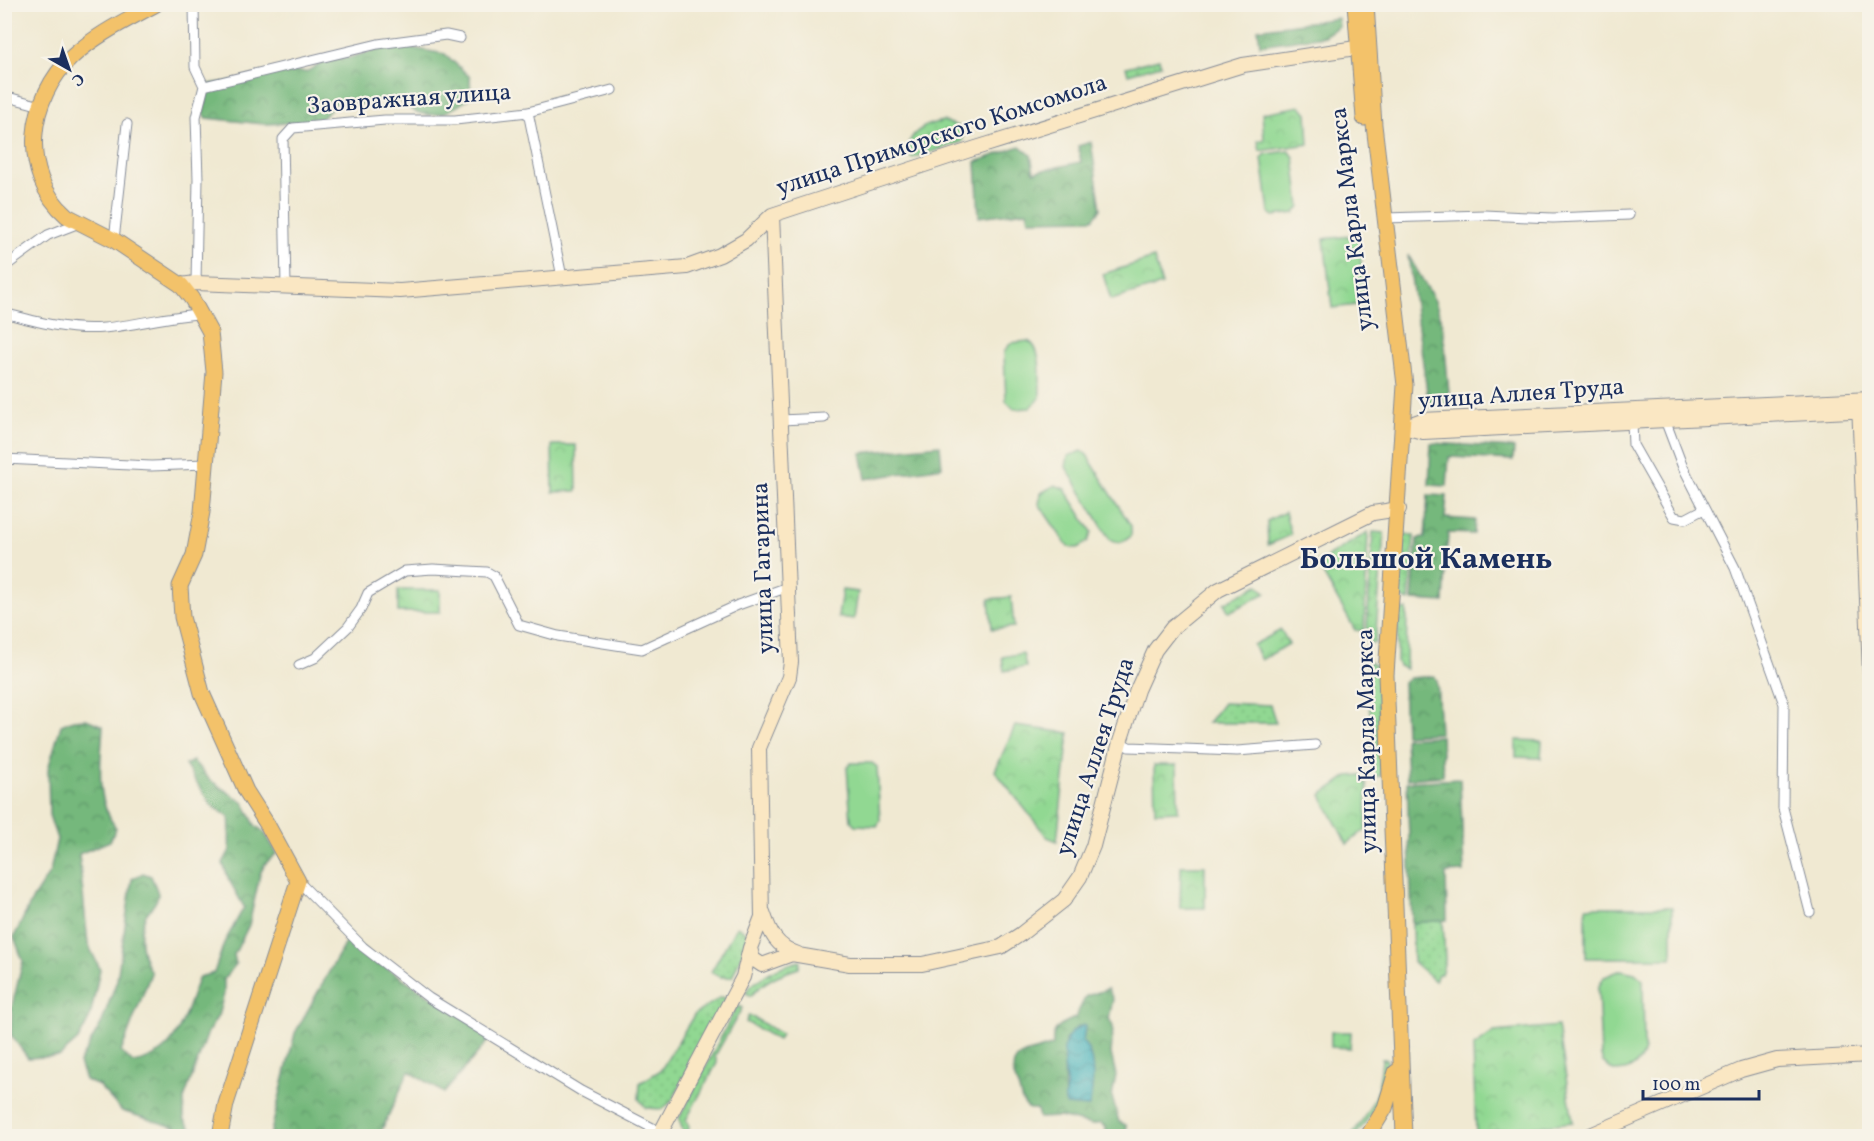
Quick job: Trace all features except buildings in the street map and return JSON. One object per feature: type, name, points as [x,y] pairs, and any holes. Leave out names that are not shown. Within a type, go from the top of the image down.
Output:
[{"type":"main road","points":[[156,4],[105,33],[73,56],[51,83],[41,106],[33,145],[40,181],[56,207],[79,223],[114,240],[188,287],[210,332],[214,372],[202,512],[196,545],[180,586],[186,640],[202,693],[246,791],[298,881],[225,1104],[220,1137]]},
{"type":"main road","name":"улица Карла Маркса","points":[[1355,4],[1363,47],[1405,385],[1399,509],[1391,578],[1386,675],[1405,1135]]},
{"type":"main road","name":"улица Карла Маркса","points":[[1366,4],[1363,47],[1385,308],[1403,427]]},
{"type":"main road","points":[[1373,1131],[1389,1099],[1400,1054]]},
{"type":"main road","points":[[1373,1131],[1382,1120],[1393,1119],[1401,1124],[1405,1135]]},
{"type":"street","points":[[188,287],[198,179],[196,117],[204,86],[195,67],[194,4]]},
{"type":"street","points":[[204,86],[378,44],[446,35],[460,38]]},
{"type":"street","name":"улица Приморского Комсомола","points":[[188,287],[286,285],[400,291],[666,270],[697,264],[720,255],[746,240],[772,215],[1200,77],[1243,65],[1363,47]]},
{"type":"street","name":"Заовражная улица","points":[[286,285],[283,139],[293,128],[385,120],[454,120],[528,112],[612,90]]},
{"type":"street","points":[[4,96],[41,106]]},
{"type":"street","points":[[528,112],[562,278]]},
{"type":"street","points":[[114,240],[127,124]]},
{"type":"street","name":"улица Гагарина","points":[[763,912],[759,748],[789,677],[788,587],[772,215]]},
{"type":"street","points":[[1385,218],[1484,215],[1553,218],[1629,215]]},
{"type":"street","points":[[4,267],[48,235],[79,223]]},
{"type":"street","points":[[4,313],[57,326],[83,328],[159,321],[200,314]]},
{"type":"street","points":[[1864,405],[1869,674]]},
{"type":"street","name":"улица Аллея Труда","points":[[1403,427],[1422,420],[1864,405]]},
{"type":"street","name":"улица Аллея Труда","points":[[1403,427],[1423,432],[1665,420],[1864,405]]},
{"type":"street","points":[[781,420],[824,418]]},
{"type":"street","points":[[1665,420],[1682,465],[1735,568],[1784,704],[1783,808],[1810,912]]},
{"type":"street","points":[[1632,422],[1633,445],[1674,517],[1685,519],[1704,509]]},
{"type":"street","points":[[4,459],[150,466],[207,464]]},
{"type":"street","points":[[1682,465],[1693,466]]},
{"type":"street","name":"улица Аллея Труда","points":[[801,955],[850,964],[900,966],[968,956],[1004,945],[1058,905],[1076,884],[1094,846],[1120,742],[1137,690],[1155,650],[1172,628],[1218,590],[1373,513],[1399,509]]},
{"type":"street","points":[[299,665],[315,658],[348,627],[361,609],[368,593],[405,571],[433,569],[487,572],[494,576],[519,626],[558,636],[642,649],[738,604],[788,587]]},
{"type":"street","points":[[1120,742],[1129,747],[1237,751],[1315,745]]},
{"type":"street","points":[[298,881],[363,947],[429,998],[554,1075],[664,1135],[743,977],[763,912]]},
{"type":"street","points":[[763,912],[780,952],[771,963]]},
{"type":"street","points":[[751,945],[762,936],[775,939],[786,950],[801,955]]},
{"type":"street","points":[[751,945],[753,959],[757,963],[771,963]]},
{"type":"street","points":[[743,977],[787,956],[801,955]]},
{"type":"street","points":[[1588,1137],[1742,1070],[1777,1060],[1869,1054]]},
{"type":"green space","points":[[1338,18],[1339,26],[1324,36],[1260,45],[1258,29]]},
{"type":"green space","points":[[406,47],[445,54],[470,77],[471,97],[451,110],[430,115],[414,111],[400,101],[389,98],[367,104],[339,101],[320,120],[312,122],[264,124],[207,118],[203,114],[210,84],[235,81],[248,83],[276,70],[306,72],[331,58],[349,58],[383,48]]},
{"type":"green space","points":[[1159,59],[1161,65],[1128,74],[1126,67]]},
{"type":"green space","points":[[1301,106],[1307,113],[1309,144],[1260,151],[1258,141],[1264,139],[1262,113]]},
{"type":"green space","points":[[943,121],[961,127],[964,132],[962,142],[912,158],[909,156],[908,148],[917,131]]},
{"type":"green space","points":[[1091,142],[1101,209],[1093,219],[1029,220],[1027,211],[979,217],[976,162],[1020,146],[1031,155],[1034,172],[1081,162],[1078,146]]},
{"type":"green space","points":[[1289,151],[1294,157],[1300,207],[1295,213],[1274,216],[1269,212],[1262,158],[1266,154]]},
{"type":"green space","points":[[1358,235],[1366,304],[1332,308],[1324,239]]},
{"type":"green space","points":[[1408,255],[1435,301],[1443,326],[1450,405],[1429,406]]},
{"type":"green space","points":[[1154,258],[1162,285],[1111,300],[1103,274]]},
{"type":"green space","points":[[1028,341],[1033,345],[1039,358],[1040,398],[1030,408],[1014,409],[1006,401],[1004,352],[1011,343]]},
{"type":"green space","points":[[1431,443],[1514,448],[1513,460],[1449,457],[1447,486],[1429,485]]},
{"type":"green space","points":[[552,445],[576,445],[577,491],[553,492]]},
{"type":"green space","points":[[940,445],[942,467],[866,479],[861,453]]},
{"type":"green space","points":[[1082,451],[1087,455],[1131,526],[1131,535],[1124,541],[1110,540],[1066,467],[1068,456]]},
{"type":"green space","points":[[1055,485],[1065,489],[1092,532],[1088,541],[1078,548],[1068,547],[1039,504],[1041,493]]},
{"type":"green space","points":[[1428,495],[1447,496],[1445,518],[1475,520],[1474,534],[1448,533],[1444,602],[1412,600],[1417,539],[1425,538]]},
{"type":"green space","points":[[1285,512],[1291,535],[1268,545],[1267,521]]},
{"type":"green space","points":[[1368,532],[1364,631],[1355,630],[1317,563]]},
{"type":"green space","points":[[1373,532],[1384,533],[1375,643],[1366,643]]},
{"type":"green space","points":[[1404,535],[1414,535],[1409,601],[1399,597]]},
{"type":"green space","points":[[1258,585],[1266,593],[1229,612],[1224,603]]},
{"type":"green space","points":[[398,590],[440,590],[440,612],[398,612]]},
{"type":"green space","points":[[842,590],[858,592],[854,619],[838,617]]},
{"type":"green space","points":[[1011,597],[1014,627],[992,629],[989,599]]},
{"type":"green space","points":[[1398,610],[1407,610],[1406,669],[1399,666],[1397,661]]},
{"type":"green space","points":[[1281,630],[1289,644],[1261,660],[1253,645]]},
{"type":"green space","points":[[1023,653],[1026,667],[1004,671],[1002,657]]},
{"type":"green space","points":[[1367,660],[1375,666],[1378,674],[1381,776],[1373,776]]},
{"type":"green space","points":[[1434,676],[1437,680],[1440,733],[1405,735],[1403,682],[1410,678]]},
{"type":"green space","points":[[1223,703],[1270,705],[1276,723],[1208,723]]},
{"type":"green space","points":[[86,719],[103,726],[100,779],[104,804],[116,828],[110,841],[79,854],[88,944],[100,969],[90,1017],[78,1040],[60,1056],[28,1058],[11,1035],[12,1006],[23,961],[14,937],[33,898],[50,872],[57,839],[49,815],[48,769],[61,725],[73,720]]},
{"type":"green space","points":[[1015,726],[1069,733],[1057,841],[1047,837],[995,771]]},
{"type":"green space","points":[[1441,736],[1443,776],[1407,779],[1405,738]]},
{"type":"green space","points":[[1516,740],[1542,741],[1541,758],[1516,757]]},
{"type":"green space","points":[[193,761],[210,780],[244,803],[255,825],[264,832],[277,853],[265,864],[260,874],[249,925],[234,955],[236,964],[224,979],[224,994],[218,1016],[208,1032],[184,1099],[184,1119],[196,1136],[178,1136],[174,1127],[122,1111],[99,1086],[85,1080],[79,1063],[102,1022],[117,980],[132,879],[143,873],[151,876],[158,894],[155,903],[146,915],[141,930],[142,952],[151,973],[121,1052],[133,1063],[149,1059],[161,1052],[178,1031],[199,977],[214,973],[224,943],[244,907],[228,878],[223,863],[230,850],[229,817],[211,805],[185,765]]},
{"type":"green space","points":[[851,763],[872,763],[877,767],[880,821],[877,826],[855,825],[851,821],[847,768]]},
{"type":"green space","points":[[1154,765],[1177,765],[1178,811],[1155,812]]},
{"type":"green space","points":[[1361,775],[1367,786],[1366,829],[1347,844],[1321,795],[1348,776]]},
{"type":"green space","points":[[1460,779],[1464,872],[1446,873],[1447,920],[1412,923],[1407,782]]},
{"type":"green space","points":[[1181,866],[1205,866],[1205,908],[1180,908]]},
{"type":"green space","points":[[1586,907],[1672,907],[1672,958],[1586,958]]},
{"type":"green space","points":[[1443,920],[1445,961],[1441,974],[1438,974],[1435,981],[1413,962],[1412,923]]},
{"type":"green space","points":[[737,926],[747,933],[747,942],[732,977],[721,977],[711,972]]},
{"type":"green space","points":[[349,936],[376,961],[492,1036],[444,1093],[409,1071],[379,1136],[270,1136],[295,1033]]},
{"type":"green space","points":[[800,961],[799,968],[773,978],[751,996],[745,992],[770,972]]},
{"type":"green space","points":[[1621,970],[1635,973],[1643,980],[1644,1050],[1640,1060],[1633,1067],[1613,1071],[1603,1062],[1601,1056],[1598,988],[1604,977]]},
{"type":"green space","points":[[1108,989],[1113,999],[1109,1018],[1113,1027],[1111,1054],[1116,1075],[1112,1097],[1119,1122],[1126,1125],[1126,1136],[1105,1136],[1106,1129],[1101,1123],[1092,1125],[1060,1117],[1039,1118],[1037,1109],[1029,1109],[1021,1098],[1014,1073],[1016,1059],[1053,1045],[1055,1031],[1075,1018],[1086,996]],"holes":[[[1085,1025],[1083,1042],[1092,1065],[1088,1107],[1066,1104],[1065,1099],[1065,1040],[1077,1027]]]},
{"type":"green space","points":[[721,997],[728,998],[671,1102],[662,1109],[646,1108],[639,1099],[640,1083],[661,1070],[694,1015]]},
{"type":"green space","points":[[737,1006],[742,1008],[715,1056],[717,1063],[686,1120],[689,1127],[688,1132],[684,1134],[679,1119]]},
{"type":"green space","points":[[749,1015],[781,1034],[778,1040],[746,1022]]},
{"type":"green space","points":[[1558,1026],[1573,1122],[1476,1133],[1473,1047],[1494,1032]]},
{"type":"green space","points":[[1331,1032],[1351,1032],[1350,1048],[1331,1047]]},
{"type":"green space","points":[[1382,1059],[1387,1059],[1382,1092],[1369,1118],[1355,1136],[1351,1136],[1364,1118],[1377,1092]]},
{"type":"water","points":[[1085,1025],[1083,1042],[1090,1056],[1093,1073],[1089,1107],[1066,1105],[1064,1048],[1070,1034]]},
{"type":"district","name":"Большой Камень","points":[[1426,560]]}]
